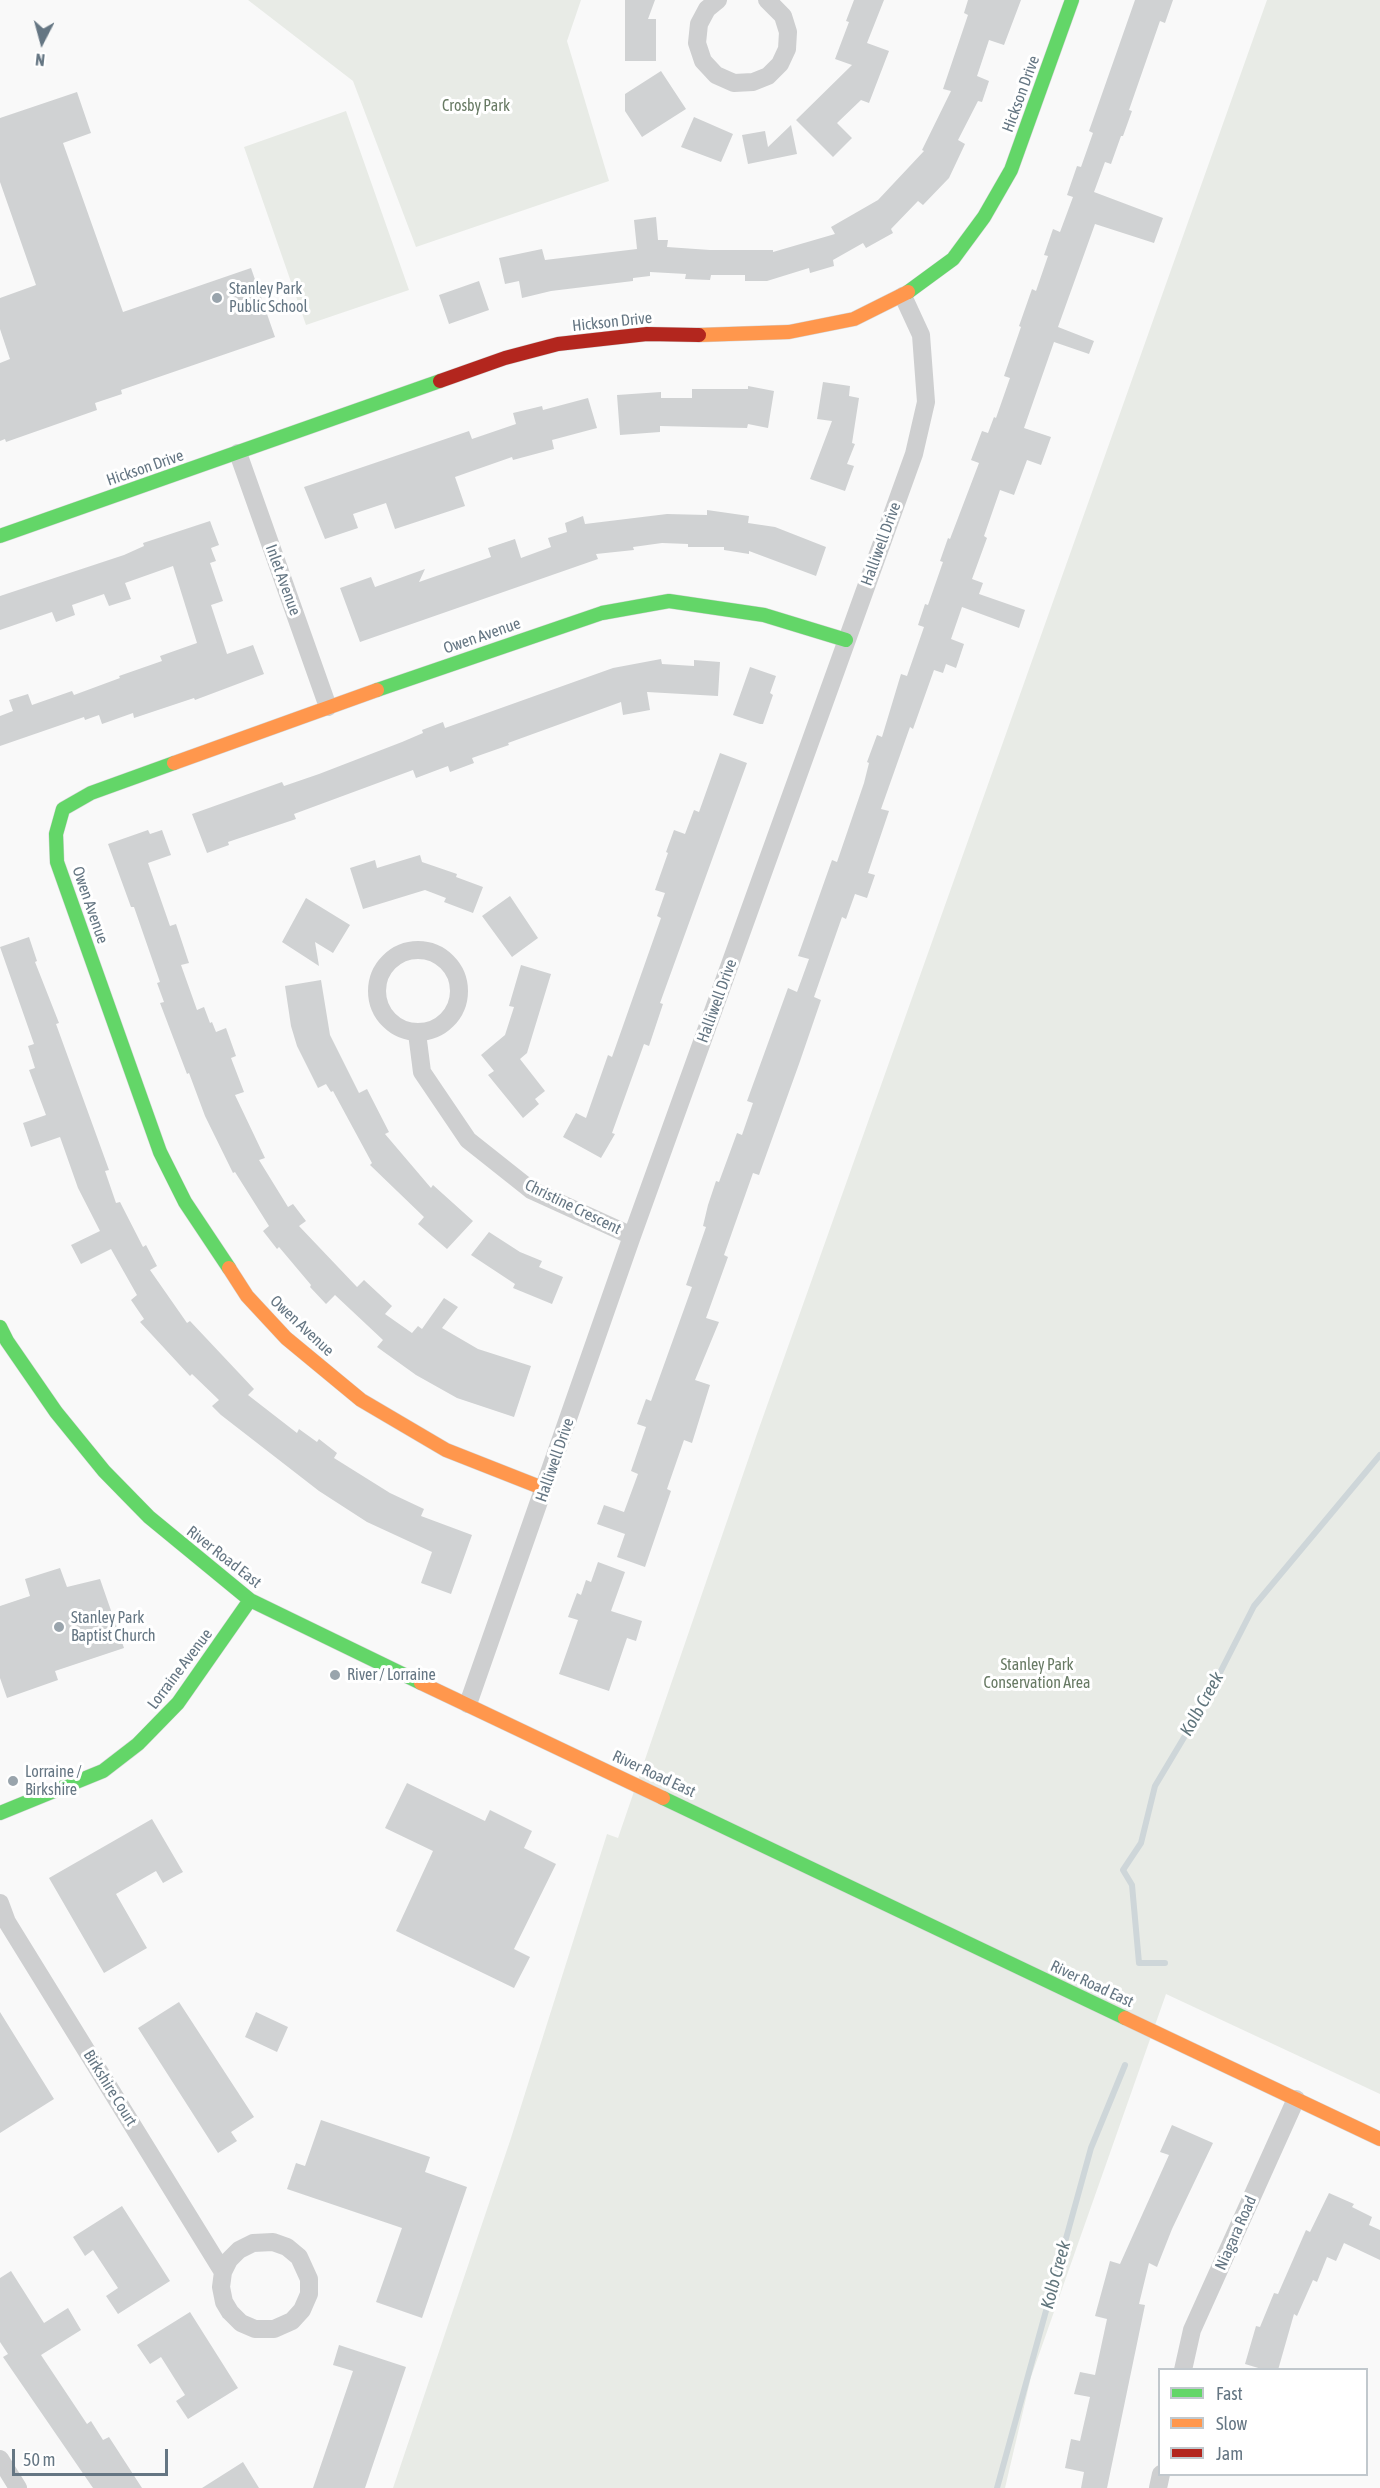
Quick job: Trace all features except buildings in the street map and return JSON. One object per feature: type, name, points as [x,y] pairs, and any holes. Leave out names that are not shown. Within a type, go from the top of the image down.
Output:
[{"type":"street","points":[[718,0],[707,9],[699,24],[697,43],[704,62],[716,75],[734,83],[753,82],[768,76],[780,64],[787,49],[786,8],[767,0]]},
{"type":"street","name":"Hickson Drive","points":[[0,536],[505,357],[558,344],[647,334],[739,335],[789,332],[854,319],[903,296],[953,259],[984,217],[1011,170],[1072,0]]},
{"type":"street","name":"Halliwell Drive","points":[[468,1704],[632,1236],[914,454],[926,402],[921,335],[903,296]]},
{"type":"street","name":"Inlet Avenue","points":[[238,453],[328,707]]},
{"type":"street","name":"Owen Avenue","points":[[544,1489],[446,1450],[361,1400],[286,1338],[247,1296],[185,1202],[159,1152],[57,862],[56,834],[63,809],[91,794],[328,707],[602,613],[669,601],[764,615],[846,640]]},
{"type":"street","points":[[415,949],[429,951],[442,957],[454,969],[459,982],[458,1003],[452,1016],[444,1024],[431,1031],[417,1033],[404,1030],[391,1023],[380,1007],[376,993],[380,975],[388,962],[401,953],[415,949]]},
{"type":"street","name":"Christine Crescent","points":[[417,1033],[422,1071],[468,1140],[531,1190],[632,1236]]},
{"type":"street","name":"River Road East","points":[[0,1327],[56,1413],[104,1471],[149,1517],[250,1600],[1380,2139]]},
{"type":"street","name":"Lorraine Avenue","points":[[0,1814],[103,1772],[138,1744],[178,1703],[250,1600]]},
{"type":"street","name":"Birkshire Court","points":[[0,1903],[7,1922],[223,2272],[221,2287],[224,2302],[230,2312],[241,2323],[255,2328],[274,2329],[291,2321],[302,2310],[309,2294],[309,2279],[299,2257],[287,2247],[273,2242],[254,2243],[239,2250],[229,2260],[223,2272]]},
{"type":"street","name":"Niagara Road","points":[[1183,2368],[1192,2330],[1296,2099]]},
{"type":"street","points":[[0,2459],[18,2488]]},
{"type":"green space","name":"Crosby Park","points":[[248,0],[581,0],[567,41],[609,181],[416,247],[353,81]]},
{"type":"green space","name":"Stanley Park Conservation Area","points":[[1267,0],[1380,0],[1380,2094],[1166,1994],[1031,2377],[1005,2488],[393,2488],[510,2141],[607,1834],[618,1838],[758,1431]]},
{"type":"green space","points":[[346,111],[409,290],[306,325],[244,147]]},
{"type":"waterway","name":"Kolb Creek","points":[[1165,1963],[1139,1963],[1132,1885],[1123,1870],[1141,1843],[1155,1786],[1204,1704],[1254,1606],[1380,1455]]},
{"type":"waterway","name":"Kolb Creek","points":[[997,2488],[1091,2148],[1125,2065]]},
{"type":"traffic: fast","points":[[908,292],[953,259],[984,217],[1011,170],[1072,0]]},
{"type":"traffic: fast","points":[[0,536],[440,381]]},
{"type":"traffic: fast","points":[[377,690],[602,613],[669,601],[764,615],[846,640]]},
{"type":"traffic: fast","points":[[174,763],[91,793],[63,809],[56,834],[57,862],[160,1152],[185,1202],[229,1268]]},
{"type":"traffic: fast","points":[[0,1327],[7,1341],[56,1412],[104,1471],[149,1517],[250,1600],[421,1683]]},
{"type":"traffic: fast","points":[[0,1813],[103,1771],[138,1744],[178,1703],[250,1600]]},
{"type":"traffic: fast","points":[[663,1798],[1125,2018]]},
{"type":"traffic: slow","points":[[699,335],[789,332],[854,319],[908,292]]},
{"type":"traffic: slow","points":[[174,763],[377,690]]},
{"type":"traffic: slow","points":[[229,1268],[247,1296],[286,1338],[361,1400],[446,1450],[545,1489]]},
{"type":"traffic: slow","points":[[421,1683],[663,1798]]},
{"type":"traffic: slow","points":[[1125,2018],[1380,2139]]},
{"type":"traffic: jam","points":[[440,381],[505,358],[558,344],[647,334],[699,335]]},
{"type":"place","name":"Stanley Park Public School","points":[[217,298]]},
{"type":"place","name":"Stanley Park Baptist Church","points":[[59,1627]]},
{"type":"place","name":"River / Lorraine","points":[[335,1675]]},
{"type":"place","name":"Lorraine / Birkshire","points":[[13,1781]]}]
